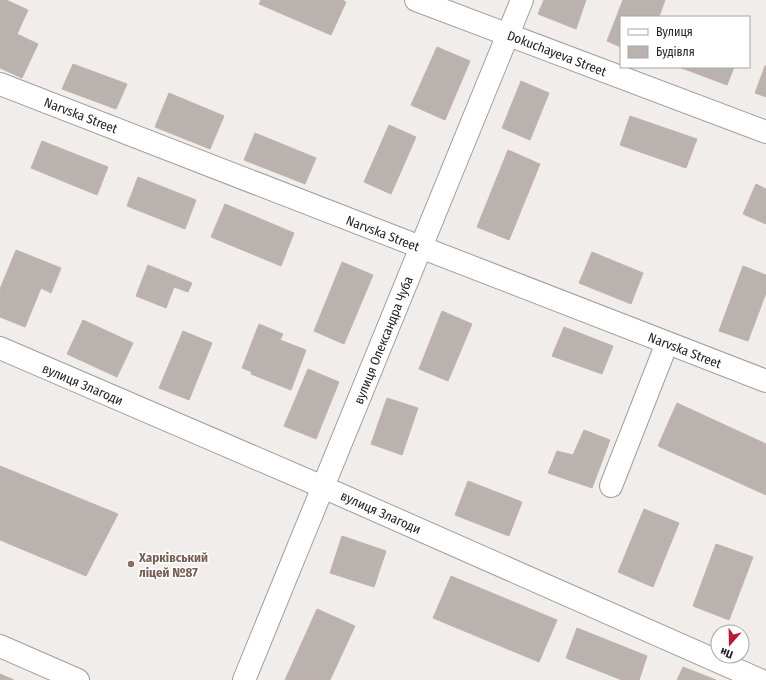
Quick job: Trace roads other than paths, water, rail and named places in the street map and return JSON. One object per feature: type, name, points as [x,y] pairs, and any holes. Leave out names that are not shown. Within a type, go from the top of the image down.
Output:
[{"type":"street","name":"Dokuchayeva Street","points":[[416,0],[766,132]]},
{"type":"street","name":"вулиця Олександра Чуба","points":[[244,680],[522,0]]},
{"type":"street","name":"Narvska Street","points":[[0,84],[766,381]]},
{"type":"street","points":[[611,486],[667,343]]},
{"type":"street","name":"вулиця Злагоди","points":[[0,348],[323,487],[760,680]]},
{"type":"street","points":[[0,646],[78,680]]},
{"type":"place","name":"Харківський ліцей №87","points":[[131,564]]}]
